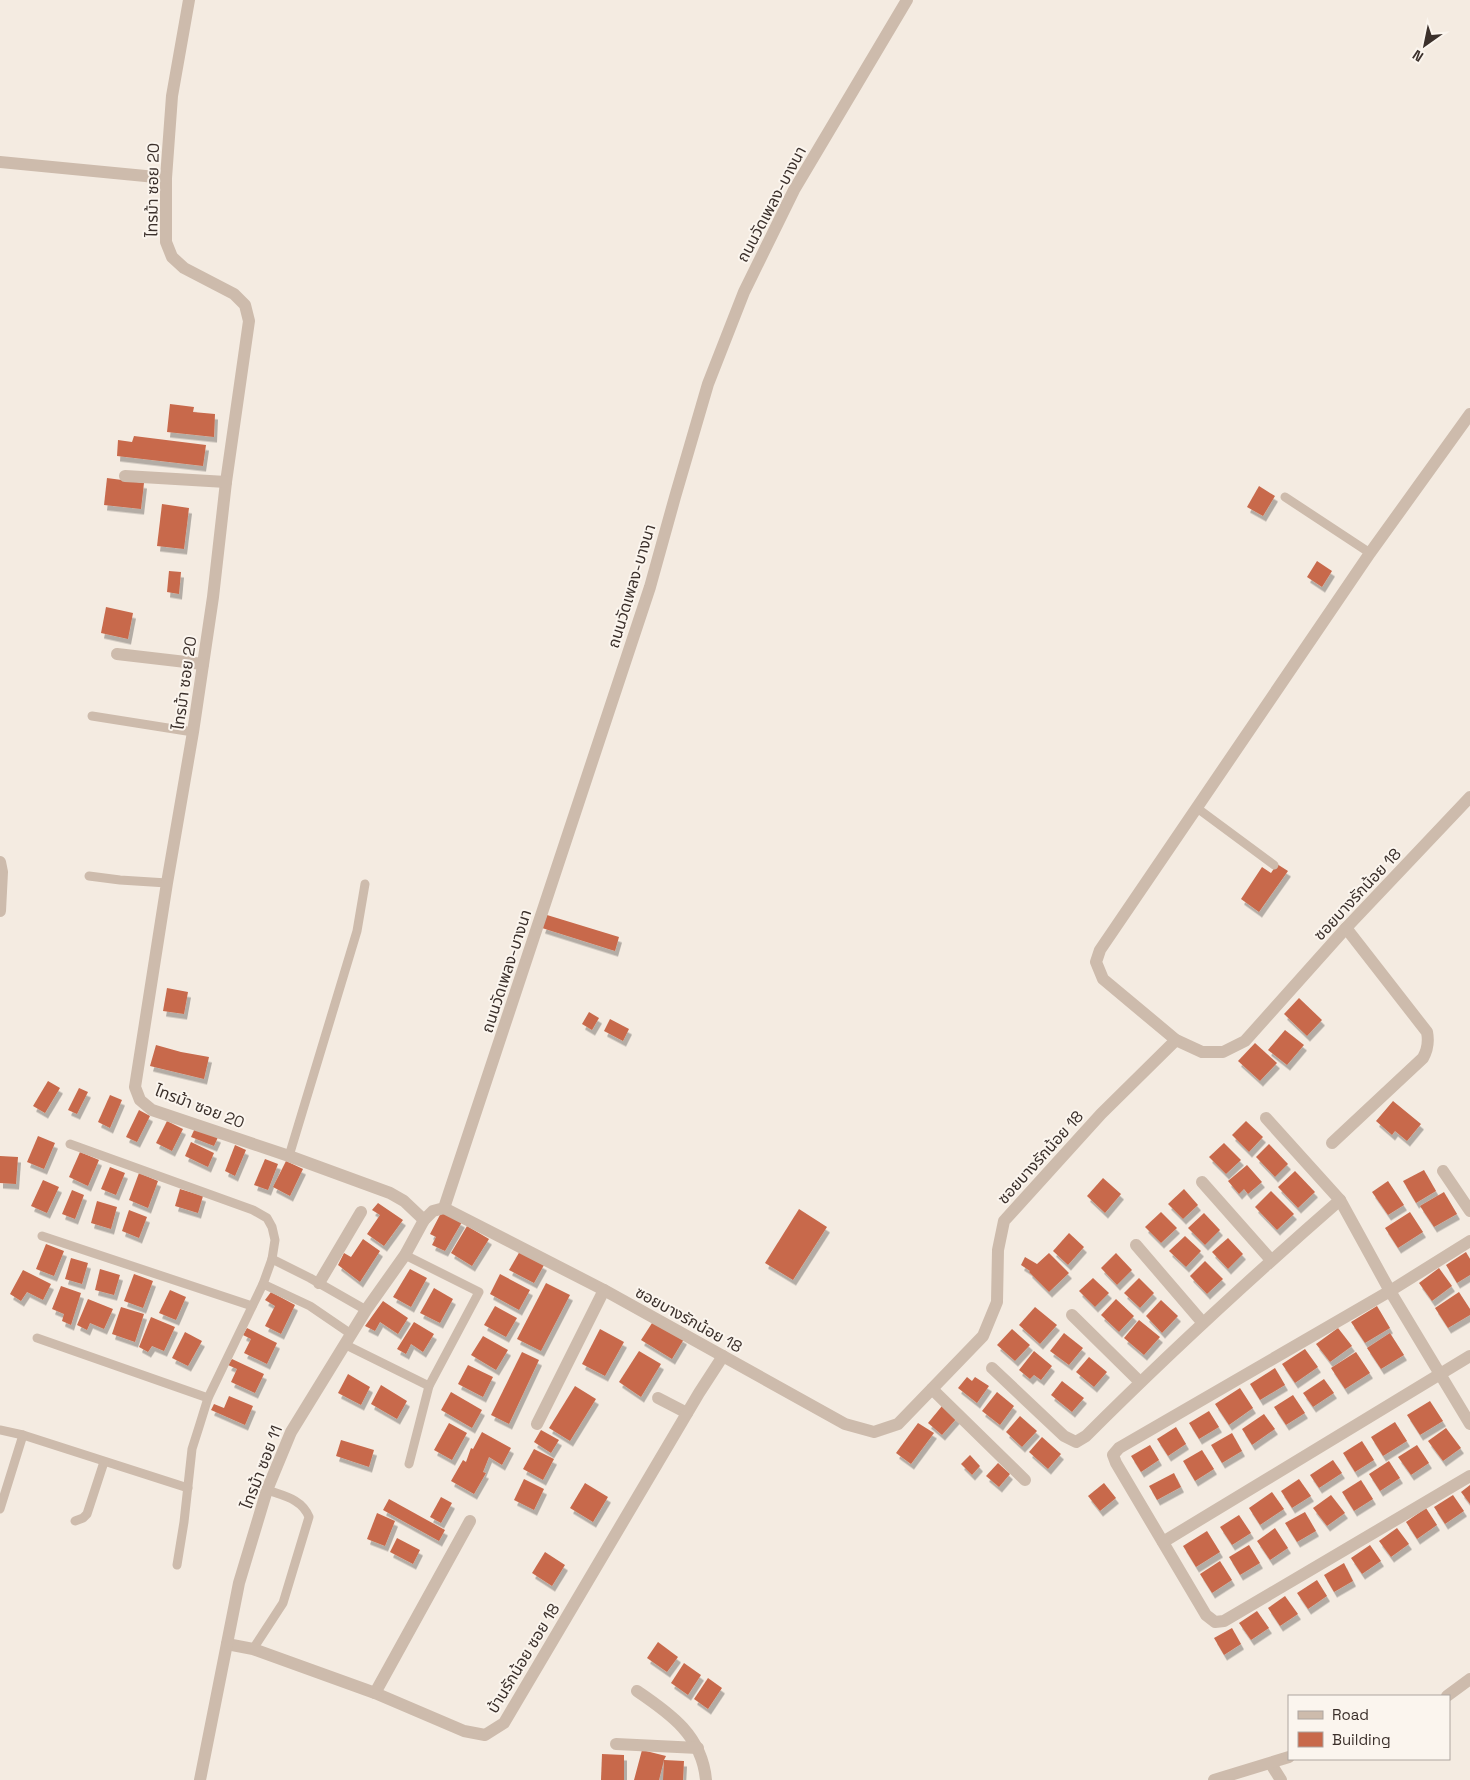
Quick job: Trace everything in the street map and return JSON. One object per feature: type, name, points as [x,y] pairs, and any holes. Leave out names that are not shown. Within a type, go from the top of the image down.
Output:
[{"type":"street","name":"ไทรม้า ซอย 20","points":[[190,0],[172,96],[166,178],[166,242],[172,257],[184,268],[234,294],[245,305],[249,321],[226,482],[213,598],[135,1087],[140,1100],[152,1110],[289,1156],[390,1193],[404,1201],[424,1220]]},
{"type":"street","name":"ถนนวัดเพลง-บางนา","points":[[444,1208],[650,587],[675,496],[712,375],[744,292],[794,190],[908,0]]},
{"type":"street","points":[[0,162],[166,178]]},
{"type":"street","points":[[1176,1040],[1103,979],[1096,962],[1100,950],[1370,553],[1470,414]]},
{"type":"street","points":[[125,476],[226,482]]},
{"type":"street","points":[[117,654],[203,664]]},
{"type":"street","name":"ซอยบางรักน้อย 18","points":[[444,1208],[604,1290],[844,1424],[874,1432],[898,1424],[983,1336],[997,1302],[998,1250],[1004,1221],[1102,1114],[1176,1040],[1202,1052],[1223,1052],[1245,1041],[1346,928],[1470,797]]},
{"type":"street","points":[[0,862],[2,872],[0,911]]},
{"type":"street","points":[[1332,1143],[1423,1058],[1429,1040],[1427,1032],[1346,928]]},
{"type":"street","points":[[1266,1118],[1340,1200],[1390,1291],[1470,1424]]},
{"type":"street","points":[[1443,1171],[1470,1211]]},
{"type":"street","points":[[1202,1182],[1271,1260]]},
{"type":"street","points":[[992,1368],[1064,1436],[1076,1442],[1086,1436],[1140,1382],[1271,1260],[1340,1200]]},
{"type":"street","points":[[424,1220],[433,1211],[444,1208]]},
{"type":"street","points":[[318,1283],[361,1212]]},
{"type":"street","name":"ไทรม้า ซอย 11","points":[[200,1780],[239,1583],[267,1490],[291,1432],[366,1310],[405,1255],[424,1220]]},
{"type":"street","points":[[1470,1242],[1390,1291],[1118,1448],[1113,1455],[1206,1615],[1215,1622],[1224,1621],[1470,1476]]},
{"type":"street","points":[[1136,1245],[1203,1323]]},
{"type":"street","points":[[537,1424],[604,1290]]},
{"type":"street","points":[[1072,1315],[1140,1382]]},
{"type":"street","name":"บ้านรักน้อย ซอย 18","points":[[227,1644],[253,1649],[375,1693],[464,1731],[485,1735],[504,1723],[687,1413],[723,1356]]},
{"type":"street","points":[[1162,1542],[1470,1356]]},
{"type":"street","points":[[932,1389],[1024,1480]]},
{"type":"street","points":[[658,1398],[687,1413]]},
{"type":"street","points":[[375,1693],[470,1521]]},
{"type":"street","points":[[1448,1695],[1470,1679]]},
{"type":"street","points":[[637,1691],[673,1717],[683,1727],[698,1748],[705,1769],[706,1780]]},
{"type":"street","points":[[616,1744],[698,1748]]},
{"type":"street","points":[[1214,1780],[1288,1757]]},
{"type":"street","points":[[1271,1764],[1281,1780]]},
{"type":"lane","points":[[1285,497],[1370,553]]},
{"type":"lane","points":[[92,716],[193,732]]},
{"type":"lane","points":[[1197,808],[1274,865]]},
{"type":"lane","points":[[89,876],[120,880],[167,882]]},
{"type":"lane","points":[[289,1156],[357,932],[365,884]]},
{"type":"lane","points":[[70,1144],[254,1210],[267,1218],[272,1227],[275,1240],[272,1259],[263,1284],[208,1398],[192,1449],[177,1565]]},
{"type":"lane","points":[[42,1236],[252,1306]]},
{"type":"lane","points":[[405,1255],[479,1292],[429,1386],[409,1464]]},
{"type":"lane","points":[[272,1259],[366,1310]]},
{"type":"lane","points":[[263,1284],[310,1306],[349,1340],[429,1386]]},
{"type":"lane","points":[[37,1338],[208,1398]]},
{"type":"lane","points":[[0,1430],[23,1435],[188,1488]]},
{"type":"lane","points":[[0,1509],[23,1435]]},
{"type":"lane","points":[[75,1521],[87,1514],[104,1462]]},
{"type":"lane","points":[[253,1649],[283,1603],[309,1517],[307,1510],[298,1502],[267,1490]]},
{"type":"building","points":[[170,404],[194,407],[193,412],[215,414],[214,437],[167,432]]},
{"type":"building","points":[[134,436],[206,445],[203,466],[117,456],[118,440],[132,442]]},
{"type":"building","points":[[107,478],[144,483],[141,509],[104,505]]},
{"type":"building","points":[[1259,486],[1275,496],[1263,516],[1247,507]]},
{"type":"building","points":[[162,504],[189,508],[184,549],[157,546]]},
{"type":"building","points":[[1317,561],[1332,571],[1322,587],[1307,577]]},
{"type":"building","points":[[169,571],[181,572],[179,594],[167,592]]},
{"type":"building","points":[[106,607],[133,613],[128,639],[101,633]]},
{"type":"building","points":[[1277,864],[1288,871],[1259,912],[1241,899],[1262,867],[1271,873]]},
{"type":"building","points":[[547,915],[619,937],[615,951],[542,928]]},
{"type":"building","points":[[167,988],[188,992],[184,1014],[163,1011]]},
{"type":"building","points":[[1299,998],[1322,1020],[1307,1036],[1284,1014]]},
{"type":"building","points":[[589,1012],[599,1018],[592,1030],[582,1024]]},
{"type":"building","points":[[610,1019],[629,1029],[623,1041],[604,1031]]},
{"type":"building","points":[[1285,1030],[1304,1045],[1287,1065],[1268,1050]]},
{"type":"building","points":[[1255,1043],[1277,1063],[1260,1081],[1238,1061]]},
{"type":"building","points":[[156,1045],[209,1057],[204,1079],[150,1066]]},
{"type":"building","points":[[48,1081],[60,1088],[45,1113],[33,1106]]},
{"type":"building","points":[[79,1088],[88,1092],[77,1114],[68,1110]]},
{"type":"building","points":[[110,1095],[122,1100],[110,1128],[98,1122]]},
{"type":"building","points":[[1393,1101],[1421,1124],[1407,1141],[1395,1131],[1392,1135],[1376,1121]]},
{"type":"building","points":[[139,1110],[150,1116],[137,1142],[126,1137]]},
{"type":"building","points":[[167,1121],[183,1129],[172,1151],[156,1143]]},
{"type":"building","points":[[1246,1121],[1263,1137],[1249,1152],[1232,1135]]},
{"type":"building","points":[[195,1128],[218,1137],[214,1146],[191,1137]]},
{"type":"building","points":[[38,1136],[55,1143],[44,1169],[27,1162]]},
{"type":"building","points":[[191,1142],[214,1153],[208,1167],[185,1156]]},
{"type":"building","points":[[1224,1143],[1241,1160],[1226,1174],[1209,1157]]},
{"type":"building","points":[[1269,1144],[1288,1164],[1275,1177],[1256,1157]]},
{"type":"building","points":[[235,1145],[246,1150],[235,1176],[225,1171]]},
{"type":"building","points":[[80,1152],[99,1160],[88,1186],[69,1177]]},
{"type":"building","points":[[0,1156],[18,1157],[16,1184],[0,1183]]},
{"type":"building","points":[[265,1159],[278,1164],[268,1190],[254,1185]]},
{"type":"building","points":[[286,1161],[303,1169],[290,1196],[273,1187]]},
{"type":"building","points":[[1247,1165],[1262,1182],[1248,1194],[1244,1189],[1239,1194],[1228,1181]]},
{"type":"building","points":[[110,1167],[125,1173],[116,1195],[101,1189]]},
{"type":"building","points":[[1424,1170],[1436,1191],[1416,1203],[1403,1181]]},
{"type":"building","points":[[1295,1171],[1315,1192],[1298,1208],[1278,1187]]},
{"type":"building","points":[[139,1173],[158,1181],[148,1208],[129,1200]]},
{"type":"building","points":[[1103,1178],[1121,1194],[1105,1213],[1087,1196]]},
{"type":"building","points":[[43,1180],[59,1187],[47,1213],[31,1206]]},
{"type":"building","points":[[1388,1181],[1404,1205],[1388,1215],[1372,1192]]},
{"type":"building","points":[[180,1189],[203,1196],[198,1213],[175,1206]]},
{"type":"building","points":[[1184,1189],[1198,1205],[1183,1219],[1168,1204]]},
{"type":"building","points":[[72,1190],[84,1195],[75,1219],[62,1214]]},
{"type":"building","points":[[1271,1191],[1294,1214],[1277,1230],[1255,1207]]},
{"type":"building","points":[[1444,1192],[1457,1214],[1434,1227],[1420,1206]]},
{"type":"building","points":[[97,1201],[117,1207],[111,1229],[91,1223]]},
{"type":"building","points":[[378,1203],[403,1220],[384,1246],[367,1234],[380,1215],[372,1210]]},
{"type":"building","points":[[799,1209],[827,1227],[793,1280],[765,1263]]},
{"type":"building","points":[[129,1210],[147,1217],[139,1238],[122,1231]]},
{"type":"building","points":[[442,1211],[462,1222],[445,1251],[432,1245],[436,1237],[430,1234]]},
{"type":"building","points":[[1161,1212],[1177,1228],[1161,1243],[1145,1227]]},
{"type":"building","points":[[1410,1212],[1423,1232],[1398,1248],[1385,1228]]},
{"type":"building","points":[[1204,1213],[1220,1230],[1205,1245],[1188,1228]]},
{"type":"building","points":[[467,1226],[489,1239],[472,1266],[451,1253]]},
{"type":"building","points":[[1069,1233],[1084,1247],[1068,1265],[1053,1251]]},
{"type":"building","points":[[1185,1236],[1201,1251],[1186,1267],[1169,1251]]},
{"type":"building","points":[[1228,1238],[1243,1254],[1228,1269],[1212,1252]]},
{"type":"building","points":[[363,1239],[380,1251],[360,1282],[338,1265],[344,1253],[351,1257]]},
{"type":"building","points":[[46,1244],[64,1251],[54,1276],[36,1269]]},
{"type":"building","points":[[520,1251],[544,1265],[534,1283],[509,1270]]},
{"type":"building","points":[[1466,1252],[1470,1259],[1470,1275],[1457,1283],[1446,1265]]},
{"type":"building","points":[[1049,1253],[1069,1273],[1049,1292],[1030,1271],[1021,1265],[1025,1257],[1037,1264]]},
{"type":"building","points":[[1116,1253],[1132,1270],[1117,1285],[1101,1268]]},
{"type":"building","points":[[71,1258],[88,1263],[82,1284],[65,1279]]},
{"type":"building","points":[[1205,1261],[1223,1279],[1207,1294],[1190,1276]]},
{"type":"building","points":[[1439,1268],[1452,1286],[1432,1301],[1419,1283]]},
{"type":"building","points":[[100,1269],[120,1275],[114,1295],[95,1290]]},
{"type":"building","points":[[410,1269],[427,1278],[411,1307],[393,1297]]},
{"type":"building","points":[[23,1270],[51,1284],[43,1300],[27,1292],[21,1301],[10,1294]]},
{"type":"building","points":[[134,1274],[153,1281],[143,1308],[124,1301]]},
{"type":"building","points":[[500,1274],[530,1290],[519,1310],[490,1294]]},
{"type":"building","points":[[1093,1278],[1109,1293],[1095,1307],[1079,1291]]},
{"type":"building","points":[[1139,1278],[1154,1293],[1140,1308],[1124,1293]]},
{"type":"building","points":[[546,1283],[570,1295],[541,1351],[517,1339]]},
{"type":"building","points":[[61,1286],[81,1293],[71,1325],[62,1321],[64,1314],[52,1309]]},
{"type":"building","points":[[434,1288],[453,1299],[440,1323],[420,1313]]},
{"type":"building","points":[[170,1290],[186,1297],[176,1320],[159,1313]]},
{"type":"building","points":[[271,1292],[295,1305],[281,1334],[265,1326],[275,1306],[265,1300]]},
{"type":"building","points":[[1459,1292],[1470,1309],[1470,1315],[1448,1328],[1435,1308]]},
{"type":"building","points":[[88,1299],[113,1309],[104,1329],[90,1323],[87,1330],[77,1325]]},
{"type":"building","points":[[1116,1299],[1134,1316],[1119,1332],[1101,1315]]},
{"type":"building","points":[[1161,1300],[1178,1316],[1162,1333],[1146,1316]]},
{"type":"building","points":[[383,1301],[408,1318],[398,1334],[380,1322],[375,1331],[365,1326]]},
{"type":"building","points":[[495,1306],[517,1318],[506,1337],[484,1325]]},
{"type":"building","points":[[1377,1306],[1390,1328],[1365,1343],[1351,1322]]},
{"type":"building","points":[[121,1307],[144,1314],[135,1342],[112,1334]]},
{"type":"building","points":[[1035,1307],[1057,1325],[1040,1344],[1019,1325]]},
{"type":"building","points":[[151,1317],[175,1327],[164,1351],[152,1346],[148,1352],[139,1347]]},
{"type":"building","points":[[654,1320],[684,1339],[672,1359],[641,1340]]},
{"type":"building","points":[[1139,1320],[1160,1337],[1144,1355],[1124,1338]]},
{"type":"building","points":[[414,1322],[434,1334],[423,1352],[411,1344],[406,1354],[397,1349]]},
{"type":"building","points":[[247,1328],[277,1343],[267,1364],[244,1353],[251,1339],[243,1335]]},
{"type":"building","points":[[1338,1328],[1352,1346],[1330,1362],[1316,1344]]},
{"type":"building","points":[[600,1329],[624,1342],[605,1376],[582,1364]]},
{"type":"building","points":[[1012,1329],[1030,1345],[1015,1361],[997,1345]]},
{"type":"building","points":[[185,1332],[202,1341],[188,1366],[172,1358]]},
{"type":"building","points":[[1064,1333],[1083,1348],[1069,1365],[1050,1351]]},
{"type":"building","points":[[1390,1333],[1404,1355],[1381,1369],[1367,1348]]},
{"type":"building","points":[[483,1336],[508,1350],[496,1370],[471,1355]]},
{"type":"building","points":[[1305,1349],[1318,1367],[1295,1383],[1282,1364]]},
{"type":"building","points":[[639,1351],[661,1364],[641,1397],[619,1382]]},
{"type":"building","points":[[1034,1351],[1052,1366],[1041,1380],[1034,1375],[1030,1379],[1019,1370]]},
{"type":"building","points":[[522,1352],[539,1360],[509,1424],[491,1415]]},
{"type":"building","points":[[1356,1352],[1370,1373],[1345,1389],[1331,1368]]},
{"type":"building","points":[[1089,1357],[1107,1372],[1094,1387],[1076,1372]]},
{"type":"building","points":[[232,1359],[264,1374],[255,1393],[231,1382],[237,1369],[228,1365]]},
{"type":"building","points":[[468,1365],[493,1377],[483,1397],[458,1384]]},
{"type":"building","points":[[1275,1368],[1285,1385],[1260,1400],[1250,1384]]},
{"type":"building","points":[[348,1374],[370,1387],[361,1405],[338,1393]]},
{"type":"building","points":[[967,1377],[972,1381],[975,1377],[989,1386],[977,1403],[958,1388]]},
{"type":"building","points":[[1324,1379],[1334,1393],[1313,1407],[1303,1393]]},
{"type":"building","points":[[1062,1381],[1084,1398],[1072,1412],[1051,1395]]},
{"type":"building","points":[[381,1385],[407,1401],[397,1419],[371,1404]]},
{"type":"building","points":[[575,1386],[596,1399],[570,1441],[549,1428]]},
{"type":"building","points":[[1240,1388],[1253,1408],[1229,1425],[1215,1404]]},
{"type":"building","points":[[451,1392],[482,1410],[472,1428],[441,1410]]},
{"type":"building","points":[[997,1392],[1014,1406],[1000,1425],[982,1411]]},
{"type":"building","points":[[1293,1395],[1305,1413],[1286,1425],[1274,1407]]},
{"type":"building","points":[[229,1396],[253,1406],[245,1425],[211,1410],[214,1404],[224,1408]]},
{"type":"building","points":[[1430,1401],[1443,1421],[1420,1435],[1407,1415]]},
{"type":"building","points":[[942,1406],[957,1418],[942,1435],[928,1423]]},
{"type":"building","points":[[1209,1411],[1219,1427],[1199,1439],[1189,1423]]},
{"type":"building","points":[[1264,1414],[1275,1429],[1252,1445],[1242,1429]]},
{"type":"building","points":[[1020,1416],[1037,1431],[1022,1447],[1006,1432]]},
{"type":"building","points":[[1395,1422],[1407,1441],[1383,1456],[1371,1437]]},
{"type":"building","points":[[449,1423],[467,1433],[452,1460],[434,1450]]},
{"type":"building","points":[[918,1423],[934,1433],[911,1464],[896,1453]]},
{"type":"building","points":[[1176,1427],[1186,1444],[1168,1456],[1157,1439]]},
{"type":"building","points":[[1446,1428],[1461,1448],[1443,1461],[1428,1441]]},
{"type":"building","points":[[541,1430],[559,1440],[551,1453],[534,1442]]},
{"type":"building","points":[[482,1432],[511,1448],[502,1465],[489,1457],[483,1472],[486,1473],[474,1494],[451,1481],[463,1460],[466,1462],[471,1448],[473,1449]]},
{"type":"building","points":[[1232,1433],[1242,1451],[1222,1463],[1211,1445]]},
{"type":"building","points":[[1042,1437],[1061,1454],[1048,1469],[1029,1452]]},
{"type":"building","points":[[341,1440],[374,1450],[369,1467],[336,1456]]},
{"type":"building","points":[[1362,1441],[1374,1460],[1355,1472],[1343,1453]]},
{"type":"building","points":[[1150,1445],[1159,1460],[1141,1472],[1131,1456]]},
{"type":"building","points":[[1417,1445],[1429,1463],[1411,1475],[1398,1457]]},
{"type":"building","points":[[534,1449],[554,1459],[543,1480],[523,1469]]},
{"type":"building","points":[[1202,1450],[1214,1469],[1195,1481],[1183,1461]]},
{"type":"building","points":[[970,1455],[980,1466],[972,1475],[961,1464]]},
{"type":"building","points":[[1333,1460],[1342,1473],[1319,1488],[1310,1475]]},
{"type":"building","points":[[1389,1461],[1400,1478],[1380,1491],[1369,1474]]},
{"type":"building","points":[[998,1463],[1010,1474],[999,1487],[986,1476]]},
{"type":"building","points":[[1174,1473],[1181,1487],[1157,1500],[1149,1486]]},
{"type":"building","points":[[524,1479],[544,1489],[534,1510],[514,1500]]},
{"type":"building","points":[[1299,1479],[1311,1496],[1292,1508],[1281,1491]]},
{"type":"building","points":[[1361,1480],[1373,1499],[1354,1511],[1342,1492]]},
{"type":"building","points":[[585,1483],[608,1497],[593,1522],[570,1508]]},
{"type":"building","points":[[1104,1483],[1116,1498],[1100,1511],[1088,1496]]},
{"type":"building","points":[[1470,1485],[1470,1504],[1461,1492]]},
{"type":"building","points":[[1272,1492],[1284,1509],[1260,1525],[1249,1508]]},
{"type":"building","points":[[1331,1495],[1345,1513],[1327,1526],[1313,1508]]},
{"type":"building","points":[[1453,1495],[1464,1511],[1445,1524],[1434,1507]]},
{"type":"building","points":[[441,1497],[452,1503],[441,1523],[430,1517]]},
{"type":"building","points":[[389,1499],[445,1530],[439,1541],[383,1510]]},
{"type":"building","points":[[1426,1508],[1437,1525],[1417,1539],[1406,1522]]},
{"type":"building","points":[[1305,1512],[1316,1531],[1297,1542],[1285,1523]]},
{"type":"building","points":[[377,1513],[395,1521],[385,1546],[367,1539]]},
{"type":"building","points":[[1239,1515],[1251,1533],[1232,1545],[1220,1527]]},
{"type":"building","points":[[1275,1528],[1288,1548],[1270,1560],[1257,1541]]},
{"type":"building","points":[[1397,1528],[1409,1544],[1391,1557],[1379,1541]]},
{"type":"building","points":[[1207,1531],[1220,1552],[1196,1567],[1183,1546]]},
{"type":"building","points":[[397,1538],[420,1550],[413,1564],[390,1552]]},
{"type":"building","points":[[1249,1545],[1260,1563],[1240,1575],[1229,1557]]},
{"type":"building","points":[[1370,1545],[1381,1561],[1362,1574],[1351,1558]]},
{"type":"building","points":[[545,1552],[565,1565],[552,1586],[532,1573]]},
{"type":"building","points":[[1220,1561],[1232,1580],[1212,1593],[1200,1574]]},
{"type":"building","points":[[1344,1563],[1353,1581],[1334,1592],[1324,1575]]},
{"type":"building","points":[[1317,1580],[1327,1596],[1308,1609],[1297,1593]]},
{"type":"building","points":[[1285,1596],[1298,1614],[1280,1626],[1268,1608]]},
{"type":"building","points":[[1257,1611],[1269,1628],[1251,1640],[1239,1623]]},
{"type":"building","points":[[1232,1628],[1241,1644],[1224,1655],[1214,1638]]},
{"type":"building","points":[[658,1642],[678,1657],[667,1672],[647,1658]]},
{"type":"building","points":[[684,1663],[701,1675],[688,1695],[671,1683]]},
{"type":"building","points":[[708,1678],[722,1688],[708,1709],[694,1699]]},
{"type":"building","points":[[642,1750],[666,1756],[659,1780],[634,1780]]},
{"type":"building","points":[[602,1754],[624,1755],[624,1780],[601,1780]]},
{"type":"building","points":[[664,1760],[684,1761],[683,1780],[663,1780]]}]
